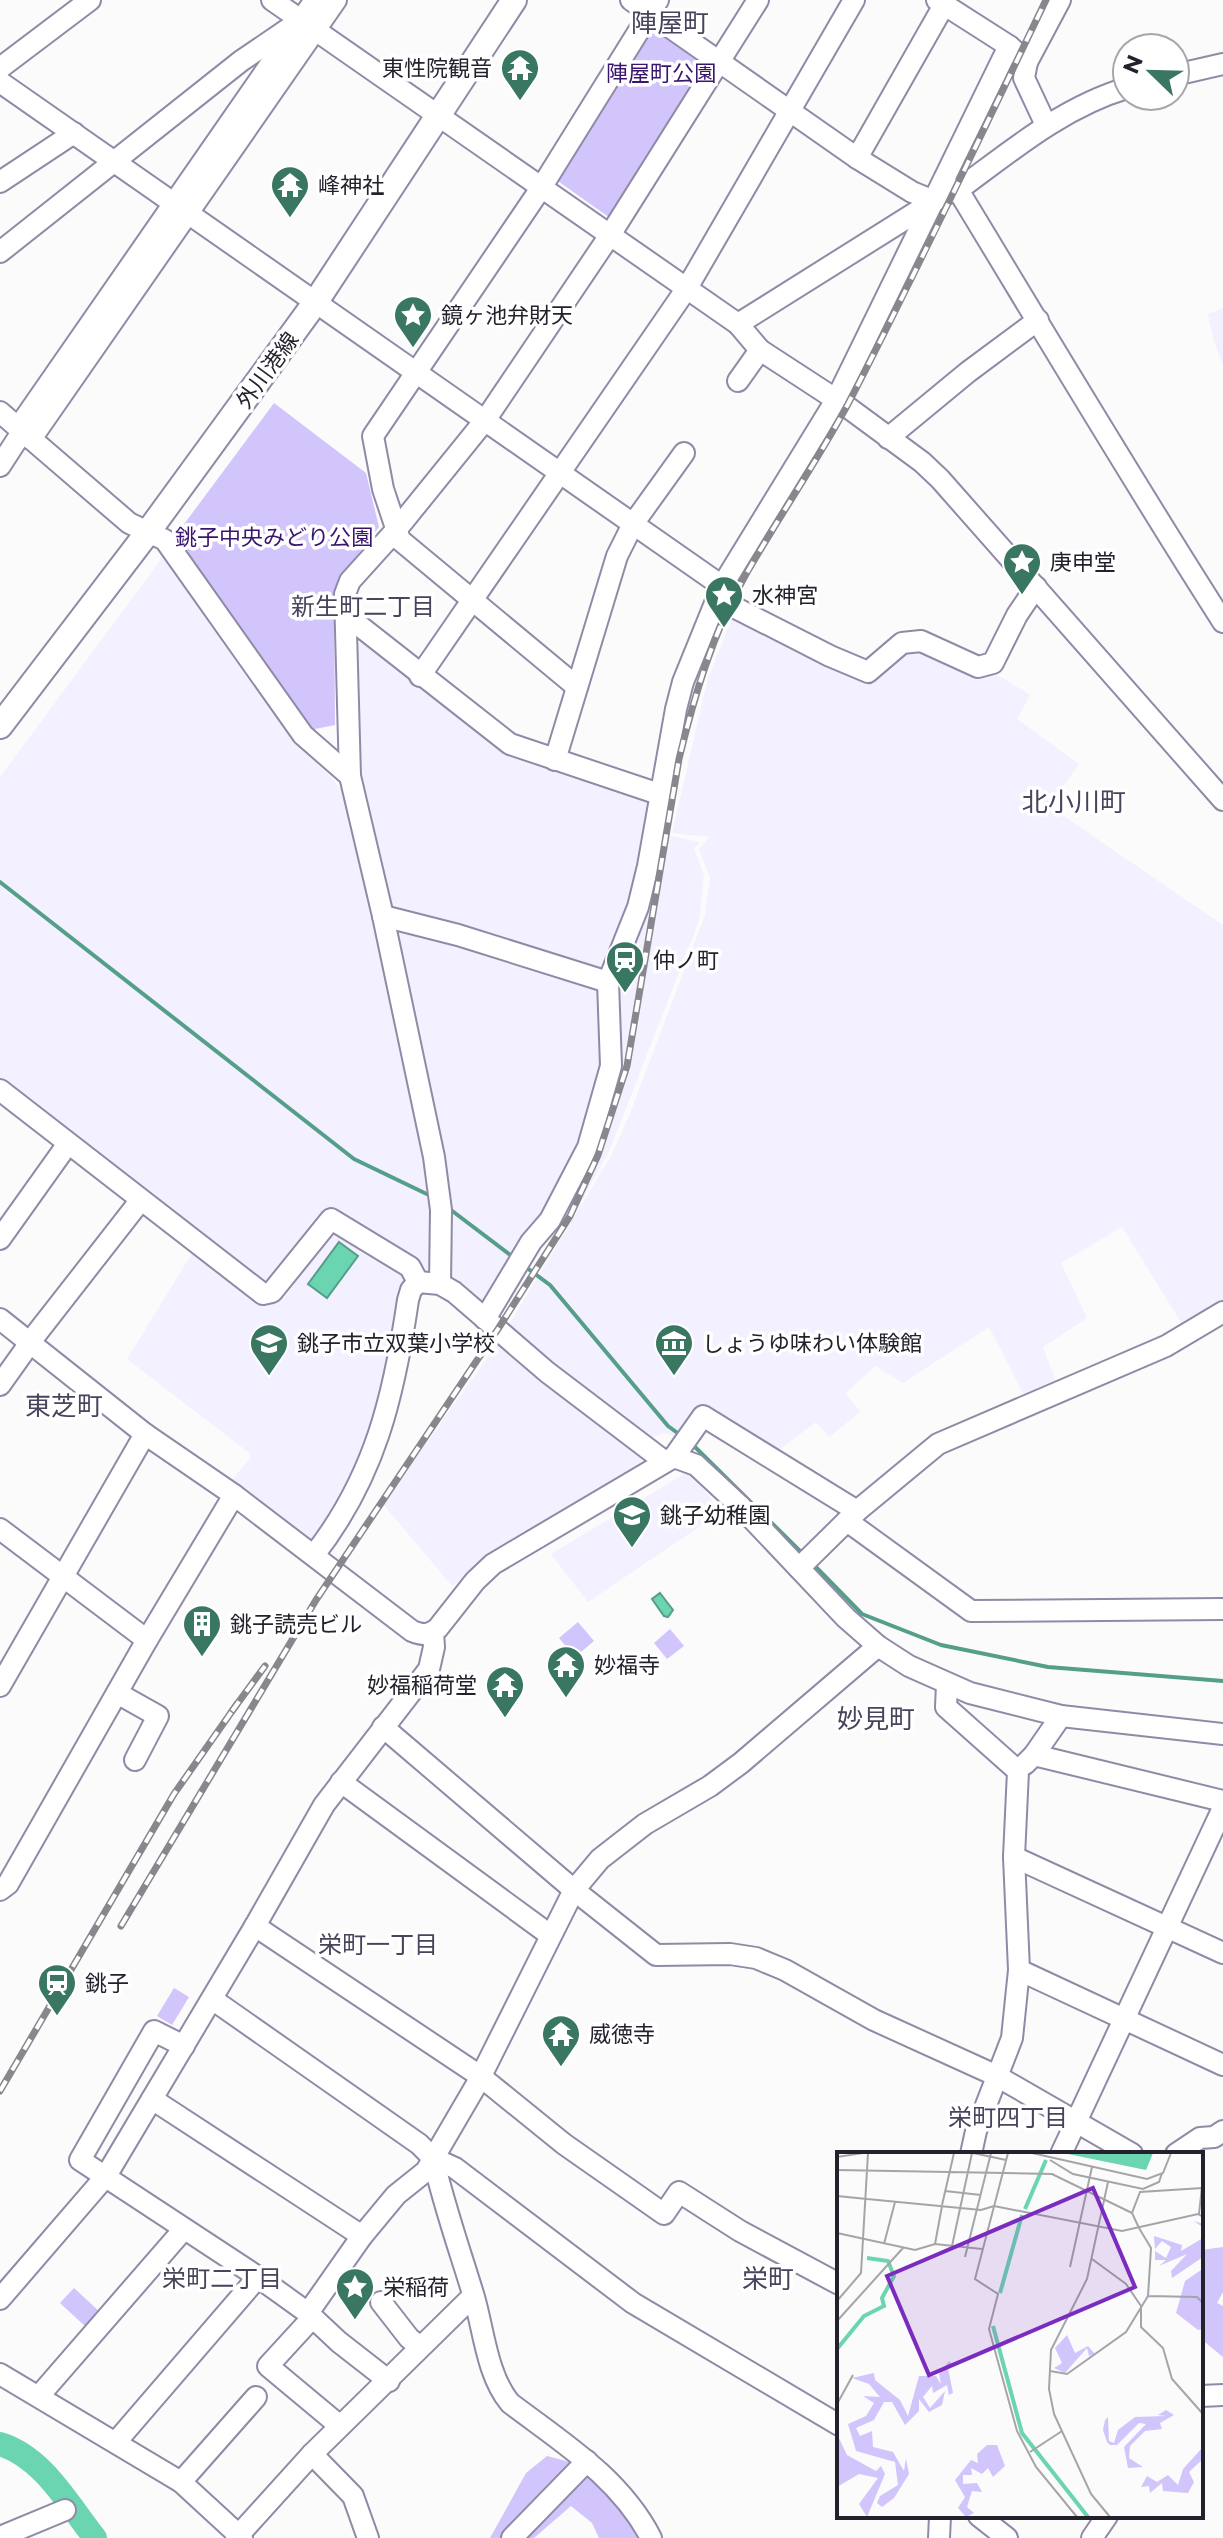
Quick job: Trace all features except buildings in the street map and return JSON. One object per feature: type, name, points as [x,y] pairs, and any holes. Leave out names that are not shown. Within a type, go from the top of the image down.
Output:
[{"type":"main road","name":"外川港線","points":[[0,726],[148,532],[315,303],[514,0]]},
{"type":"street","points":[[0,68],[90,0]]},
{"type":"street","points":[[272,0],[738,324],[760,350],[922,462],[1223,800]]},
{"type":"street","points":[[0,252],[241,61],[308,26],[315,0]]},
{"type":"street","points":[[0,466],[308,26],[336,0]]},
{"type":"street","points":[[631,0],[654,6],[720,61],[789,112],[912,192],[934,201]]},
{"type":"street","points":[[440,1284],[439,1184],[383,916],[350,776],[345,594],[350,581],[397,529],[486,419],[610,235],[758,0]]},
{"type":"street","points":[[420,676],[687,288],[854,0]]},
{"type":"street","points":[[1046,125],[1024,78],[1027,62],[1060,0]]},
{"type":"street","points":[[857,158],[940,3],[1009,46],[1027,62]]},
{"type":"street","points":[[577,687],[400,540],[383,489],[373,436],[541,188],[654,6]]},
{"type":"street","points":[[485,1319],[531,1242],[550,1220],[588,1147],[611,1066],[608,982],[638,907],[683,682],[720,592],[836,400],[1009,46]]},
{"type":"street","points":[[1191,71],[1223,64]]},
{"type":"street","points":[[0,82],[486,419],[633,524],[720,592],[830,656],[868,672],[902,643],[921,641],[978,667],[993,663],[1017,615],[1036,587]]},
{"type":"street","points":[[738,324],[934,201],[958,190],[1046,125],[1111,92]]},
{"type":"street","points":[[0,182],[74,133]]},
{"type":"street","points":[[958,190],[1121,461],[1223,622]]},
{"type":"street","points":[[888,438],[968,372],[1038,320]]},
{"type":"street","points":[[738,381],[760,350]]},
{"type":"street","points":[[0,412],[129,523],[165,540],[303,735],[350,776]]},
{"type":"street","points":[[555,760],[617,556],[633,524],[684,453]]},
{"type":"street","points":[[347,616],[510,744],[659,794]]},
{"type":"street","points":[[383,916],[458,935],[608,982]]},
{"type":"street","points":[[0,1090],[263,1294],[272,1292],[331,1219],[410,1267],[418,1282]]},
{"type":"street","points":[[0,1239],[67,1145]]},
{"type":"street","points":[[0,1385],[140,1201]]},
{"type":"street","points":[[314,1555],[333,1530],[361,1482],[376,1446],[397,1369],[408,1300],[418,1282],[425,1281],[440,1284],[547,1372],[669,1459],[696,1465],[739,1505],[846,1618],[878,1646],[947,1684],[1008,1704],[1061,1716],[1223,1734]]},
{"type":"street","points":[[799,1568],[852,1516],[938,1444],[1166,1346],[1223,1312]]},
{"type":"street","points":[[0,1319],[145,1434],[234,1495],[421,1635],[433,1633],[475,1581],[493,1564],[669,1459],[703,1416],[852,1516],[971,1611],[1223,1609]]},
{"type":"street","points":[[0,1686],[145,1434]]},
{"type":"street","points":[[0,1890],[8,1884],[234,1495]]},
{"type":"street","points":[[0,1529],[147,1640]]},
{"type":"street","points":[[0,2299],[106,2176],[324,1805],[429,1669],[434,1647],[433,1633]]},
{"type":"street","points":[[340,2426],[268,2366],[310,2316],[362,2236],[396,2195],[426,2171],[480,2076],[574,1890],[600,1859],[645,1824],[710,1786],[741,1763],[878,1646]]},
{"type":"street","points":[[947,1684],[946,1707],[1018,1771]]},
{"type":"street","points":[[117,1693],[158,1716],[135,1760]]},
{"type":"street","points":[[971,2152],[995,2075],[1012,2038],[1019,1970],[1014,1857],[1018,1771],[1034,1755],[1061,1716]]},
{"type":"street","points":[[383,1727],[574,1890],[656,1955],[730,1954],[756,1958],[785,1970],[874,2020],[995,2075],[1128,2152]]},
{"type":"street","points":[[1034,1755],[1223,1801]]},
{"type":"street","points":[[341,1782],[550,1935]]},
{"type":"street","points":[[1062,2152],[1223,1808]]},
{"type":"street","points":[[1014,1857],[1223,1953]]},
{"type":"street","points":[[255,1926],[480,2076],[564,2144],[664,2214],[679,2192],[740,2231],[837,2283]]},
{"type":"street","points":[[1019,1970],[1223,2065]]},
{"type":"street","points":[[212,1999],[419,2144],[433,2158],[455,2168],[633,2303],[837,2424]]},
{"type":"street","points":[[184,2046],[154,2031],[80,2160],[258,2277],[389,2381]]},
{"type":"street","points":[[152,2099],[362,2236]]},
{"type":"street","points":[[1179,2152],[1200,2138],[1214,2137],[1223,2131]]},
{"type":"street","points":[[433,2158],[502,2394],[618,2488],[651,2538]]},
{"type":"street","points":[[39,2396],[184,2229]]},
{"type":"street","points":[[116,2442],[258,2277]]},
{"type":"street","points":[[0,2374],[181,2482],[239,2537],[312,2454],[473,2296]]},
{"type":"street","points":[[381,2302],[409,2338],[420,2347]]},
{"type":"street","points":[[1203,2396],[1223,2395]]},
{"type":"street","points":[[181,2482],[256,2397]]},
{"type":"street","points":[[312,2454],[353,2496],[368,2538]]},
{"type":"street","points":[[512,2538],[587,2461]]},
{"type":"street","points":[[0,2537],[65,2510]]},
{"type":"street","points":[[939,2538],[940,2518]]},
{"type":"street","points":[[982,2518],[1007,2538]]},
{"type":"street","points":[[1092,2538],[1106,2518]]},
{"type":"shaded area","points":[[1223,308],[1223,364],[1208,314]]},
{"type":"shaded area","points":[[165,554],[296,743],[343,792],[428,1155],[434,1266],[430,1272],[417,1268],[331,1213],[269,1284],[0,1083],[0,777]]},
{"type":"shaded area","points":[[733,616],[862,679],[904,649],[924,646],[990,670],[1030,695],[1017,719],[1079,764],[1049,806],[1223,925],[1223,1308],[1184,1327],[1122,1227],[1061,1263],[1087,1318],[1043,1347],[1059,1389],[1027,1401],[989,1327],[903,1383],[875,1366],[846,1393],[860,1412],[829,1437],[816,1422],[775,1453],[703,1409],[679,1437],[663,1433],[652,1437],[640,1435],[507,1328],[611,1156],[705,915],[710,878],[699,849],[709,837],[672,833],[708,678]]},
{"type":"shaded area","points":[[364,641],[508,752],[649,800],[652,806],[633,905],[601,975],[393,908],[383,896],[361,780],[355,705],[352,646]]},
{"type":"shaded area","points":[[662,834],[700,842],[694,849],[704,875],[699,921],[610,1149],[575,1213],[567,1209],[593,1150],[614,987]]},
{"type":"shaded area","points":[[401,933],[454,946],[479,948],[599,987],[604,1058],[583,1134],[564,1179],[487,1306],[480,1306],[447,1283],[397,935]]},
{"type":"shaded area","name":"銚子市立双葉小学校","points":[[332,1229],[404,1271],[384,1396],[359,1468],[315,1542],[229,1483],[251,1457],[248,1452],[127,1359],[193,1252],[263,1298],[277,1301],[286,1296]]},
{"type":"shaded area","points":[[339,1242],[358,1256],[327,1298],[308,1284]]},
{"type":"shaded area","points":[[500,1340],[643,1459],[635,1471],[488,1557],[452,1586],[383,1504]]},
{"type":"shaded area","points":[[689,1471],[721,1512],[588,1602],[551,1554]]},
{"type":"shaded area","points":[[660,1593],[673,1610],[668,1617],[652,1599]]},
{"type":"green space","name":"陣屋町公園","points":[[655,28],[704,60],[704,69],[610,218],[555,179],[648,29]]},
{"type":"green space","name":"銚子中央みどり公園","points":[[274,403],[366,473],[379,527],[342,576],[334,593],[335,725],[310,730],[176,535]]},
{"type":"green space","points":[[578,1622],[594,1641],[575,1657],[559,1638]]},
{"type":"green space","points":[[670,1629],[684,1646],[667,1659],[654,1643]]},
{"type":"green space","points":[[174,1988],[189,1997],[172,2025],[157,2016]]},
{"type":"green space","points":[[1223,2247],[1223,2292],[1217,2303],[1223,2306],[1223,2357],[1203,2341],[1203,2250]]},
{"type":"green space","points":[[74,2288],[101,2313],[87,2328],[60,2303]]},
{"type":"green space","points":[[547,2456],[570,2462],[615,2496],[639,2538],[599,2538],[592,2523],[571,2506],[534,2538],[490,2538],[526,2473]]},
{"type":"waterway","points":[[0,882],[354,1159],[433,1197]]},
{"type":"waterway","points":[[447,1207],[513,1257]]},
{"type":"waterway","points":[[523,1265],[550,1285],[668,1426],[683,1437]]},
{"type":"waterway","points":[[693,1445],[803,1554]]},
{"type":"waterway","points":[[812,1563],[862,1614],[941,1645],[1048,1667],[1223,1681]]},
{"type":"waterway","points":[[0,2444],[15,2450],[42,2470],[95,2538]]},
{"type":"railway","points":[[121,1926],[316,1600],[570,1216],[598,1155],[627,1066],[679,759],[714,642],[745,576],[848,404],[1046,0]]},
{"type":"railway","points":[[232,1711],[265,1666]]},
{"type":"railway","points":[[0,2091],[174,1794],[237,1704]]},
{"type":"place","name":"東性院観音","points":[[520,102]]},
{"type":"place","name":"峰神社","points":[[290,219]]},
{"type":"place","name":"鏡ヶ池弁財天","points":[[413,349]]},
{"type":"place","name":"庚申堂","points":[[1022,596]]},
{"type":"place","name":"水神宮","points":[[724,629]]},
{"type":"place","name":"仲ノ町","points":[[625,994]]},
{"type":"place","name":"銚子市立双葉小学校","points":[[269,1377]]},
{"type":"place","name":"しょうゆ味わい体験館","points":[[674,1377]]},
{"type":"place","name":"銚子幼稚園","points":[[632,1549]]},
{"type":"place","name":"銚子読売ビル","points":[[202,1658]]},
{"type":"place","name":"妙福寺","points":[[566,1699]]},
{"type":"place","name":"妙福稲荷堂","points":[[505,1719]]},
{"type":"place","name":"銚子","points":[[57,2017]]},
{"type":"place","name":"威徳寺","points":[[561,2068]]},
{"type":"place","name":"栄稲荷","points":[[355,2321]]},
{"type":"district","name":"陣屋町","points":[[670,23]]},
{"type":"district","name":"新生町二丁目","points":[[363,607]]},
{"type":"district","name":"北小川町","points":[[1074,802]]},
{"type":"district","name":"東芝町","points":[[64,1406]]},
{"type":"district","name":"妙見町","points":[[876,1719]]},
{"type":"district","name":"栄町一丁目","points":[[378,1945]]},
{"type":"district","name":"栄町四丁目","points":[[1008,2118]]},
{"type":"district","name":"栄町二丁目","points":[[222,2279]]},
{"type":"district","name":"栄町","points":[[768,2279]]}]
